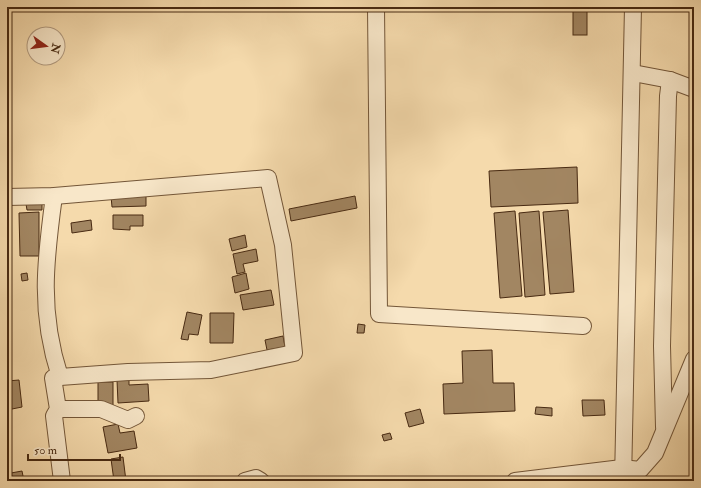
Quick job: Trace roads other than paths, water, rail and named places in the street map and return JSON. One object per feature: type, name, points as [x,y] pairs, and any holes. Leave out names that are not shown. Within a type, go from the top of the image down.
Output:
[{"type":"street","points":[[376,7],[379,314],[582,326]]},
{"type":"street","points":[[623,475],[633,73],[633,7]]},
{"type":"street","points":[[633,73],[670,80],[694,89]]},
{"type":"street","points":[[664,427],[662,346],[668,96],[670,80]]},
{"type":"street","points":[[7,197],[54,196],[268,178],[283,245],[294,353],[211,370],[128,372],[53,378],[58,409],[54,416],[62,481]]},
{"type":"street","points":[[54,196],[46,260],[45,303],[51,350],[60,377]]},
{"type":"street","points":[[515,481],[623,475],[640,470],[655,453],[664,427],[694,359]]},
{"type":"street","points":[[58,409],[101,409],[128,420],[136,416]]},
{"type":"street","points":[[246,481],[256,478],[261,481]]}]
